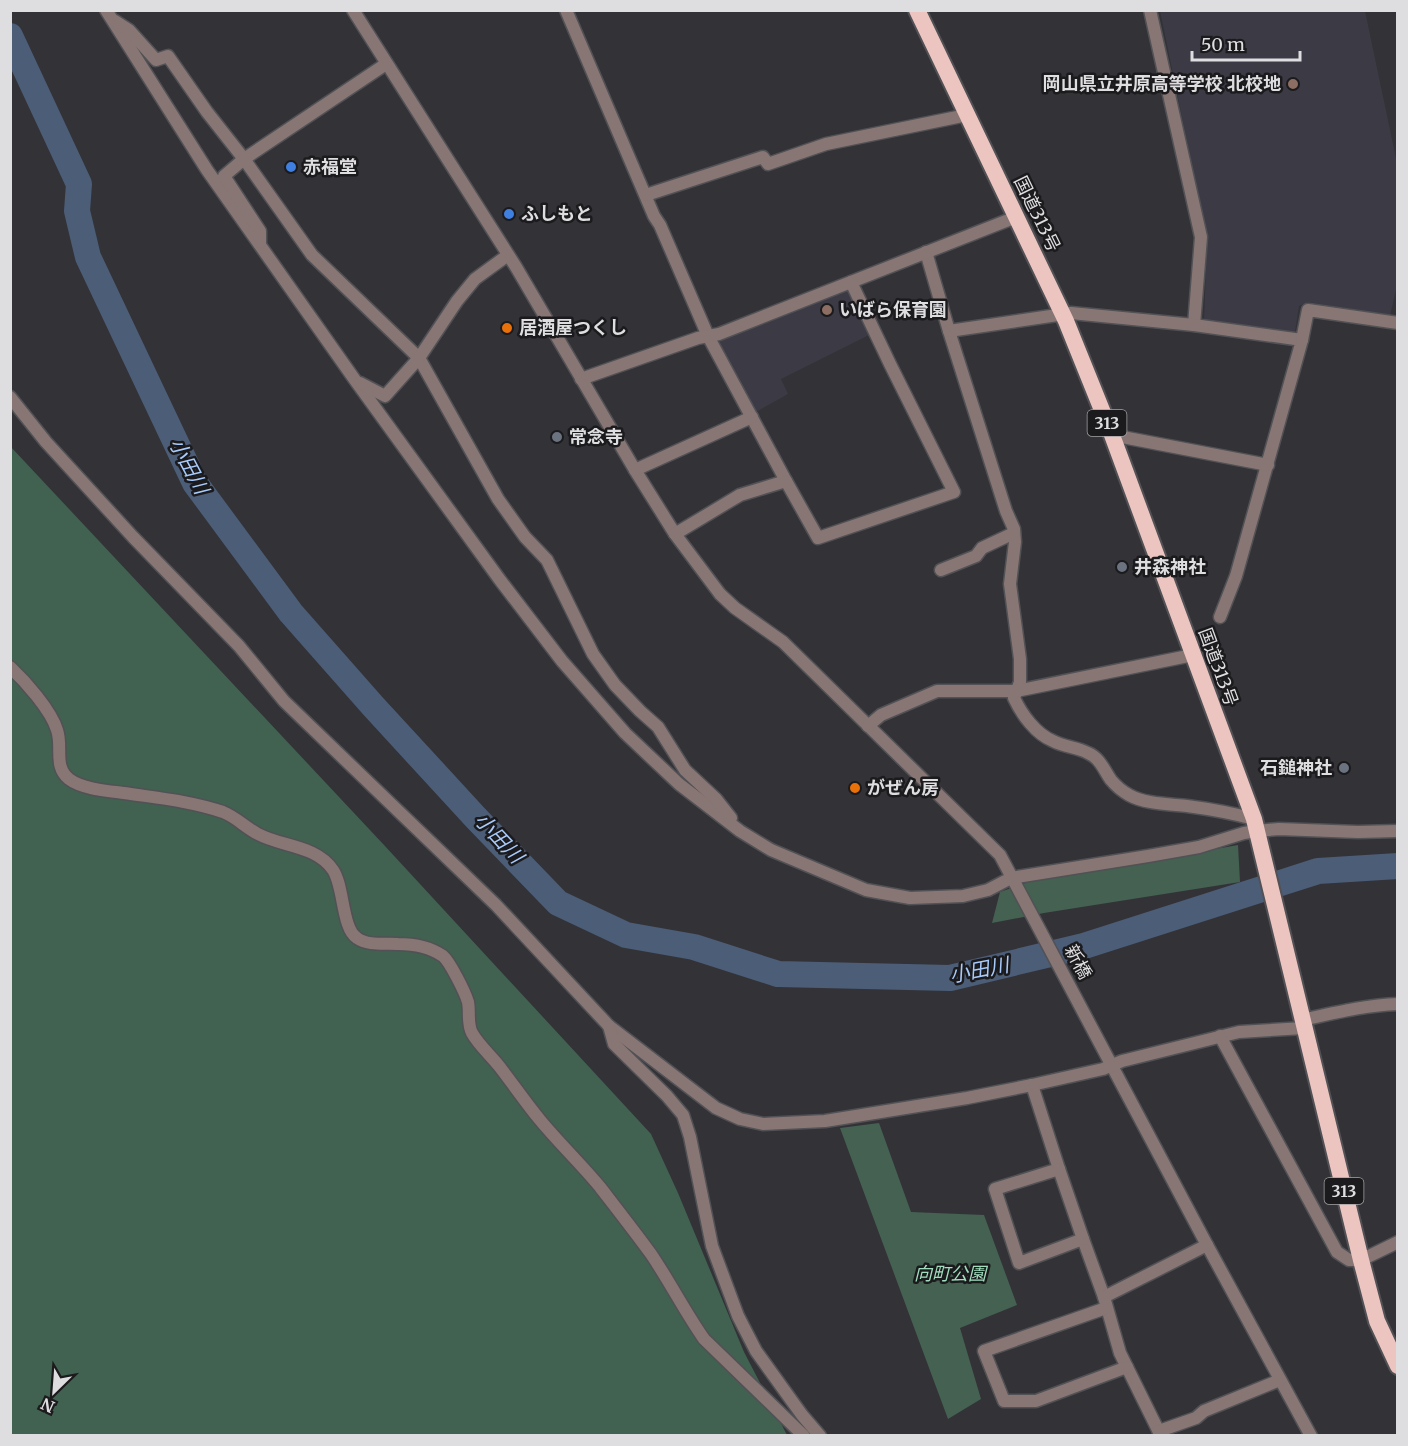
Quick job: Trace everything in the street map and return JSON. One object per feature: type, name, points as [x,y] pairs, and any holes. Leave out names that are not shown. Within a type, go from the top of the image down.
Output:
[{"type":"highway","name":"国道313号","points":[[917,10],[1063,313],[1112,435],[1256,825],[1377,1321],[1398,1366]]},
{"type":"street","name":"新橋","points":[[353,10],[508,255],[675,534],[720,594],[735,608],[783,642],[1000,855],[1311,1436]]},
{"type":"street","points":[[1150,10],[1200,237],[1194,325]]},
{"type":"street","points":[[570,12],[654,216],[708,336],[818,538],[954,492],[851,282]]},
{"type":"street","points":[[108,14],[129,30],[156,60],[168,56],[312,255],[419,358],[498,500],[525,537],[547,560],[593,654],[615,685],[658,727],[686,770],[716,799],[740,831]]},
{"type":"street","points":[[108,14],[207,170],[500,580],[570,670],[633,741],[679,784],[740,831],[771,850],[866,890],[910,898],[963,896],[1014,882],[1189,849],[1256,825]]},
{"type":"street","points":[[261,246],[260,231],[224,176],[244,159],[386,64]]},
{"type":"street","points":[[646,195],[763,157],[768,164],[826,144],[967,114]]},
{"type":"street","points":[[581,379],[698,338],[720,334],[1016,218]]},
{"type":"street","points":[[927,252],[949,331],[1006,511],[1014,529],[1015,542],[1010,584],[1020,659],[1020,682],[1014,698],[1035,729],[1053,741],[1088,752],[1095,757],[1113,782],[1130,796],[1149,801],[1223,811],[1256,825],[1279,829],[1398,831]]},
{"type":"street","points":[[355,380],[385,396],[419,358],[457,301],[475,279],[508,255]]},
{"type":"street","points":[[1220,617],[1236,576],[1268,465],[1308,310],[1398,323]]},
{"type":"street","points":[[949,331],[1071,313],[1194,325],[1302,340]]},
{"type":"street","points":[[10,397],[46,442],[133,537],[239,645],[284,701],[496,905],[609,1026],[716,1108],[740,1119],[764,1124],[825,1121],[967,1098],[1032,1085],[1110,1060],[1122,1061],[1220,1036],[1342,1011],[1398,1004]]},
{"type":"street","points":[[635,470],[752,417]]},
{"type":"street","points":[[1112,435],[1268,465]]},
{"type":"street","points":[[675,534],[740,495],[786,482]]},
{"type":"street","points":[[941,570],[976,556],[982,548],[1014,532]]},
{"type":"street","points":[[868,726],[881,715],[937,691],[1016,691],[1193,655]]},
{"type":"street","points":[[10,667],[46,709],[57,730],[60,749],[58,762],[62,773],[72,781],[99,789],[189,803],[224,812],[257,834],[310,851],[325,861],[338,880],[351,934],[359,940],[373,944],[421,946],[445,958],[468,1002],[471,1032],[540,1120],[599,1186],[645,1246],[704,1340],[804,1436]]},
{"type":"street","points":[[609,1026],[614,1044],[683,1115],[690,1137],[712,1246],[738,1316],[756,1351],[820,1436]]},
{"type":"street","points":[[1220,1036],[1337,1252],[1349,1260],[1361,1260],[1398,1242]]},
{"type":"street","points":[[1032,1085],[1120,1353],[1160,1433],[1196,1418],[1204,1411],[1281,1380]]},
{"type":"street","points":[[1059,1169],[995,1189],[1019,1263],[1083,1239]]},
{"type":"street","points":[[1127,1367],[1036,1401],[1004,1401],[984,1351],[1105,1302],[1208,1245]]},
{"type":"shaded area","points":[[1160,11],[1365,11],[1397,163],[1398,281],[1390,316],[1308,302],[1299,306],[1295,332],[1204,321],[1207,238]]},
{"type":"shaded area","points":[[849,288],[871,334],[781,379],[788,394],[754,413],[718,344],[721,338]]},
{"type":"green space","points":[[10,446],[651,1134],[744,1352],[787,1435],[11,1435]]},
{"type":"green space","points":[[1238,845],[1240,882],[992,923],[1000,892],[1028,882]]},
{"type":"green space","name":"向町公園","points":[[879,1123],[911,1212],[984,1215],[1017,1305],[960,1328],[981,1399],[948,1419],[840,1128]]},
{"type":"waterway","name":"小田川","points":[[10,36],[79,184],[77,211],[88,257],[195,483],[291,613],[476,818],[558,903],[626,935],[694,947],[778,974],[950,978],[1084,946],[1318,871],[1398,866]]},
{"type":"place","name":"岡山県立井原高等学校 北校地","points":[[1293,84]]},
{"type":"place","name":"赤福堂","points":[[291,167]]},
{"type":"place","name":"ふしもと","points":[[509,214]]},
{"type":"place","name":"いばら保育園","points":[[827,310]]},
{"type":"place","name":"居酒屋つくし","points":[[507,328]]},
{"type":"place","name":"常念寺","points":[[557,437]]},
{"type":"place","name":"井森神社","points":[[1122,567]]},
{"type":"place","name":"石鎚神社","points":[[1344,768]]},
{"type":"place","name":"がぜん房","points":[[855,788]]}]
